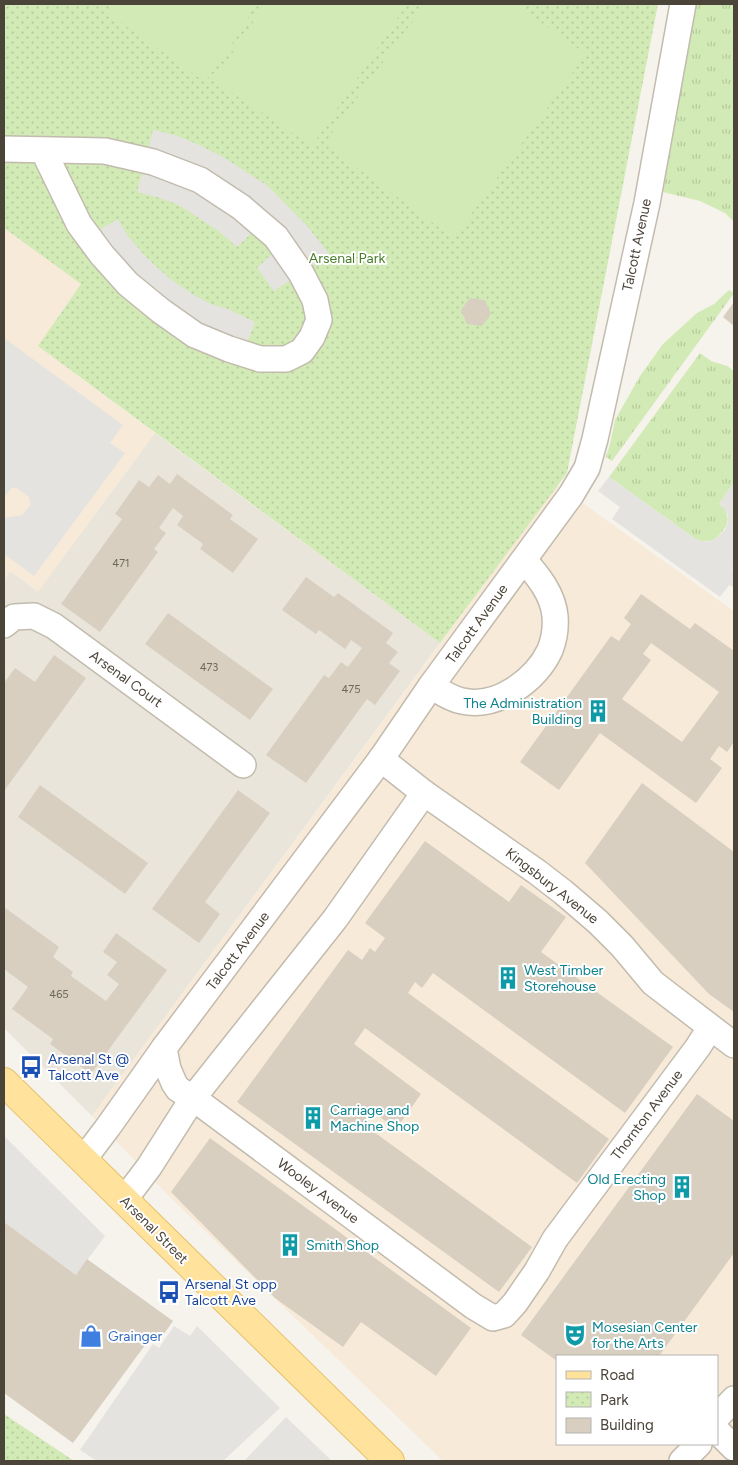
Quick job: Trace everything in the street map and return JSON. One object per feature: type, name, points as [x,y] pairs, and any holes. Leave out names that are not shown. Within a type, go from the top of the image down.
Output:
[{"type":"main road","name":"Arsenal Street","points":[[4,1082],[390,1461]]},
{"type":"street","name":"Talcott Avenue","points":[[83,1160],[164,1048],[382,759],[431,686],[571,495],[587,468],[647,202],[683,4]]},
{"type":"street","points":[[4,149],[105,151],[153,162],[200,180],[241,207],[276,237],[300,272],[315,300],[319,320],[312,337],[302,351],[286,359],[260,359],[228,349],[195,335],[162,311],[128,284],[102,255],[79,224],[43,150]]},
{"type":"street","points":[[431,686],[463,702],[483,702],[504,696],[523,684],[539,666],[549,651],[554,635],[555,615],[550,596],[540,578],[524,560]]},
{"type":"street","name":"Arsenal Court","points":[[4,625],[14,617],[34,616],[54,626],[243,765]]},
{"type":"street","name":"Kingsbury Avenue","points":[[382,759],[424,793],[563,892],[598,922],[622,946],[653,984],[734,1045]]},
{"type":"street","points":[[124,1200],[149,1167],[193,1098],[335,919],[424,793]]},
{"type":"street","name":"Thornton Avenue","points":[[493,1318],[504,1315],[515,1304],[555,1239],[710,1028]]},
{"type":"street","name":"Wooley Avenue","points":[[164,1048],[168,1070],[178,1089],[193,1098],[473,1306],[493,1318]]},
{"type":"street","points":[[718,1416],[734,1398]]},
{"type":"street","points":[[718,1432],[734,1448]]},
{"type":"street","points":[[682,1461],[698,1445]]},
{"type":"shaded area","points":[[153,130],[175,135],[199,145],[223,157],[268,186],[308,227],[329,254],[274,291],[257,268],[273,253],[254,231],[237,247],[220,232],[179,205],[137,192]]},
{"type":"shaded area","points":[[118,219],[127,235],[146,257],[170,279],[213,305],[228,309],[255,322],[239,363],[201,350],[174,337],[122,296],[100,272],[78,242]]},
{"type":"shaded area","points":[[4,228],[81,284],[38,346],[155,433],[38,592],[10,571],[4,580]]},
{"type":"shaded area","points":[[4,338],[123,425],[110,443],[125,453],[34,576],[4,554],[4,518],[22,515],[31,505],[29,497],[17,488],[11,488],[4,498]]},
{"type":"shaded area","points":[[155,433],[440,643],[92,1116],[4,1028],[4,580],[10,571],[38,591]]},
{"type":"shaded area","points":[[609,477],[697,540],[708,542],[715,539],[725,530],[728,515],[719,504],[734,482],[733,587],[729,585],[720,597],[612,519],[620,507],[598,491]]},
{"type":"shaded area","points":[[557,485],[734,611],[734,1461],[443,1461],[169,1196],[92,1116]]},
{"type":"shaded area","points":[[4,1136],[105,1236],[76,1275],[4,1222]]},
{"type":"shaded area","points":[[174,1326],[190,1336],[197,1326],[280,1408],[223,1461],[97,1461],[80,1450],[153,1344],[159,1348]]},
{"type":"shaded area","points":[[286,1417],[332,1461],[244,1461]]},
{"type":"green space","name":"Arsenal Park","points":[[4,4],[658,4],[567,473],[440,643],[38,346],[81,284],[4,228]]},
{"type":"green space","points":[[111,4],[253,4],[246,24],[205,82],[106,12]]},
{"type":"green space","points":[[265,4],[407,4],[312,146],[214,81]]},
{"type":"green space","points":[[425,4],[515,4],[586,54],[454,238],[324,144]]},
{"type":"green space","points":[[697,4],[734,4],[734,222],[725,213],[700,201],[663,192]]},
{"type":"green space","points":[[729,290],[734,293],[612,461],[606,457],[615,420],[640,376],[663,344],[697,313],[714,304]]},
{"type":"green space","points":[[700,353],[711,361],[727,366],[734,371],[734,482],[719,504],[726,511],[727,523],[723,531],[716,538],[707,541],[697,540],[609,477]]},
{"type":"green space","points":[[4,1414],[74,1461],[4,1461]]},
{"type":"building","points":[[470,298],[485,300],[491,314],[482,326],[467,324],[461,310]]},
{"type":"building","points":[[734,302],[734,326],[723,317]]},
{"type":"building","points":[[177,474],[233,515],[230,519],[258,539],[233,573],[200,549],[203,544],[177,525],[183,516],[173,508],[159,528],[166,533],[154,549],[158,552],[100,632],[61,604],[122,519],[115,514],[139,480],[149,487],[158,475],[170,484]]},
{"type":"building","points":[[306,577],[334,597],[338,593],[393,633],[386,643],[398,652],[389,663],[400,671],[375,705],[367,699],[306,783],[266,755],[324,675],[329,678],[341,662],[348,667],[362,648],[351,640],[345,649],[319,630],[316,634],[282,610]]},
{"type":"building","name":"The Administration Building","points":[[641,594],[690,629],[695,623],[734,651],[734,742],[727,752],[719,746],[710,759],[722,768],[696,803],[600,733],[559,790],[520,762],[611,636],[619,641],[631,624],[624,618]],"holes":[[[651,643],[719,692],[682,742],[622,699],[651,660],[643,654]]]},
{"type":"building","points":[[168,613],[273,689],[250,720],[145,644]]},
{"type":"building","points":[[54,655],[86,678],[4,791],[4,683],[15,668],[35,682]]},
{"type":"building","points":[[642,783],[734,852],[734,1012],[709,994],[585,863]]},
{"type":"building","points":[[40,785],[148,863],[125,894],[18,817]]},
{"type":"building","points":[[238,790],[270,813],[205,902],[220,914],[199,943],[152,909]]},
{"type":"building","points":[[425,841],[509,902],[521,885],[566,917],[541,952],[673,1047],[625,1113],[433,973],[422,988],[415,982],[408,993],[609,1139],[577,1183],[365,1028],[354,1044],[421,1094],[396,1129],[372,1111],[363,1124],[532,1247],[499,1292],[237,1102],[348,950],[362,960],[370,948],[375,952],[385,938],[365,923]]},
{"type":"building","points":[[4,907],[59,947],[53,957],[73,972],[71,976],[106,1001],[119,984],[107,975],[117,962],[103,952],[116,933],[167,970],[91,1074],[50,1044],[53,1039],[12,1009],[28,987],[4,969]]},
{"type":"building","name":"Old Erecting Shop","points":[[697,1094],[734,1121],[734,1253],[660,1355],[556,1355],[556,1360],[521,1335]]},
{"type":"building","name":"Smith Shop","points":[[210,1138],[471,1328],[436,1376],[361,1322],[343,1347],[275,1298],[171,1192]]},
{"type":"building","points":[[4,1222],[76,1275],[87,1259],[173,1321],[161,1338],[154,1333],[73,1443],[4,1393]]},
{"type":"place","name":"The Administration Building","points":[[598,711]]},
{"type":"place","name":"West Timber Storehouse","points":[[508,978]]},
{"type":"place","name":"Arsenal St @ Talcott Ave","points":[[31,1067]]},
{"type":"place","name":"Carriage and Machine Shop","points":[[313,1118]]},
{"type":"place","name":"Old Erecting Shop","points":[[682,1187]]},
{"type":"place","name":"Smith Shop","points":[[290,1245]]},
{"type":"place","name":"Arsenal St opp Talcott Ave","points":[[169,1292]]},
{"type":"place","name":"Mosesian Center for the Arts","points":[[575,1335]]},
{"type":"place","name":"Grainger","points":[[91,1336]]}]
